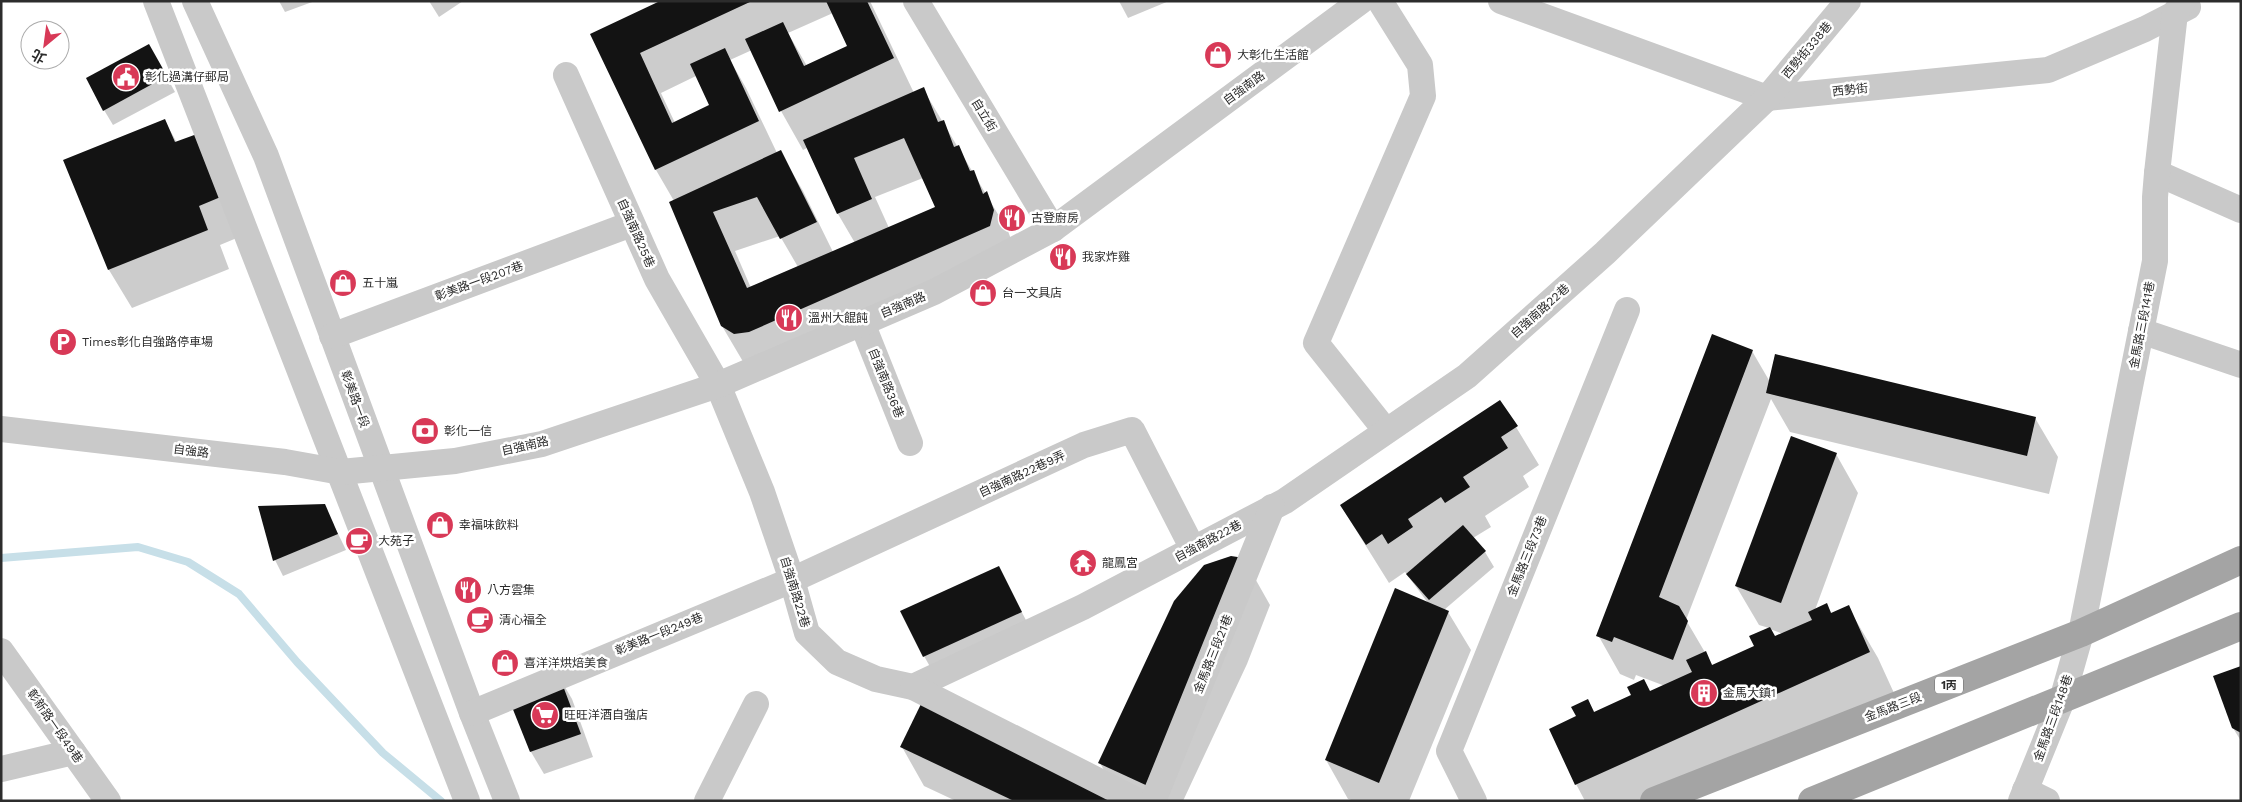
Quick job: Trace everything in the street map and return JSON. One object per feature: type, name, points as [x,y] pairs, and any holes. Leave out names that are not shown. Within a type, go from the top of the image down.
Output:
[{"type":"main road","name":"金馬路三段","points":[[1654,801],[2081,633],[2241,560]]},
{"type":"main road","points":[[1812,801],[2241,626]]},
{"type":"street","points":[[156,1],[467,801]]},
{"type":"street","name":"彰美路一段","points":[[195,1],[266,156],[380,467],[507,801]]},
{"type":"street","name":"自立街","points":[[916,1],[1053,229]]},
{"type":"street","points":[[1380,1],[1420,65],[1423,96],[1316,343],[1386,431]]},
{"type":"street","name":"西勢街","points":[[1501,1],[1767,98],[2048,70],[2145,29],[2179,7],[2200,1]]},
{"type":"street","name":"西勢街338巷","points":[[1767,98],[1848,1]]},
{"type":"street","name":"自強南路","points":[[380,467],[455,461],[542,444],[718,385],[934,292],[1053,229],[1355,3]]},
{"type":"street","name":"金馬路三段141巷","points":[[2081,633],[2155,261],[2157,173],[2179,7]]},
{"type":"street","name":"自強南路25巷","points":[[566,75],[657,279],[718,385]]},
{"type":"street","name":"自強南路22巷","points":[[718,385],[762,492],[792,580],[807,633],[837,662],[876,679],[913,688],[1082,607],[1285,500],[1467,376],[1605,253],[1767,98]]},
{"type":"street","points":[[2157,173],[2241,210]]},
{"type":"street","name":"彰美路一段207巷","points":[[332,336],[626,226]]},
{"type":"street","name":"金馬路三段73巷","points":[[1474,801],[1449,751],[1627,310]]},
{"type":"street","name":"自強南路36巷","points":[[862,323],[910,443]]},
{"type":"street","points":[[2141,331],[2241,365]]},
{"type":"street","name":"自強路","points":[[1,429],[275,461],[340,472],[380,467]]},
{"type":"street","name":"自強南路22巷9弄","points":[[792,580],[1084,444],[1132,430],[1194,549]]},
{"type":"street","name":"金馬路三段21巷","points":[[1154,801],[1272,507]]},
{"type":"street","name":"彰美路一段249巷","points":[[472,713],[792,580]]},
{"type":"street","name":"金馬路三段148巷","points":[[2031,797],[2081,633]]},
{"type":"street","name":"彰新路一段49巷","points":[[1,651],[108,801]]},
{"type":"street","points":[[913,688],[1138,801]]},
{"type":"street","points":[[707,801],[756,704]]},
{"type":"street","points":[[1,769],[73,752]]},
{"type":"building","points":[[660,1],[752,1],[640,53],[672,123],[709,105],[690,64],[725,48],[759,121],[655,170],[590,34]]},
{"type":"building","points":[[826,1],[867,1],[894,58],[779,112],[745,39],[783,22],[804,66],[847,46]]},
{"type":"building","name":"彰化過溝仔郵局","points":[[149,44],[167,76],[103,111],[86,78]]},
{"type":"building","points":[[924,87],[938,122],[944,120],[954,147],[959,145],[970,171],[974,170],[983,194],[987,191],[994,210],[990,226],[749,332],[734,334],[721,326],[669,202],[781,150],[817,222],[780,239],[757,197],[713,212],[747,288],[935,207],[904,138],[854,158],[872,199],[837,214],[803,140]]},
{"type":"building","points":[[165,119],[175,142],[197,134],[223,196],[199,206],[208,230],[108,270],[63,160]]},
{"type":"building","points":[[1712,334],[1753,350],[1659,597],[1679,606],[1688,621],[1673,660],[1614,637],[1612,642],[1596,636]]},
{"type":"building","points":[[1775,354],[2036,417],[2027,456],[1766,393]]},
{"type":"building","points":[[1500,400],[1518,426],[1501,437],[1508,448],[1463,477],[1470,487],[1445,503],[1441,497],[1408,519],[1413,527],[1388,544],[1382,534],[1366,545],[1340,505]]},
{"type":"building","points":[[1791,436],[1837,453],[1781,603],[1735,586]]},
{"type":"building","points":[[325,504],[338,534],[273,561],[258,506]]},
{"type":"building","points":[[1463,525],[1486,551],[1429,600],[1406,574]]},
{"type":"building","points":[[1231,556],[1244,558],[1150,787],[1098,763],[1174,601],[1204,565]]},
{"type":"building","points":[[999,566],[1022,612],[923,657],[900,611]]},
{"type":"building","points":[[1395,588],[1449,611],[1379,783],[1325,760]]},
{"type":"building","name":"金馬大鎮1","points":[[1827,603],[1831,613],[1849,605],[1870,652],[1575,785],[1549,729],[1576,716],[1571,707],[1588,699],[1594,712],[1631,695],[1627,687],[1644,679],[1650,691],[1692,672],[1686,660],[1706,651],[1712,665],[1754,646],[1749,636],[1770,627],[1775,636],[1812,620],[1808,612]]},
{"type":"building","points":[[2241,666],[2241,733],[2232,728],[2213,676]]},
{"type":"building","name":"旺旺洋酒自強店","points":[[559,675],[581,734],[530,752],[508,697]]},
{"type":"building","points":[[921,704],[1126,801],[1014,801],[900,747]]},
{"type":"waterway","points":[[1,558],[138,547],[188,562],[239,594],[297,662],[383,753],[441,801]]},
{"type":"place","name":"大彰化生活館","points":[[1218,55]]},
{"type":"place","name":"彰化過溝仔郵局","points":[[126,77]]},
{"type":"place","name":"古登廚房","points":[[1012,218]]},
{"type":"place","name":"我家炸雞","points":[[1063,257]]},
{"type":"place","name":"五十嵐","points":[[343,283]]},
{"type":"place","name":"台一文具店","points":[[983,293]]},
{"type":"place","name":"溫州大餛飩","points":[[789,318]]},
{"type":"place","name":"Times彰化自強路停車場","points":[[63,342]]},
{"type":"place","name":"彰化一信","points":[[425,431]]},
{"type":"place","name":"幸福味飲料","points":[[440,525]]},
{"type":"place","name":"大苑子","points":[[359,541]]},
{"type":"place","name":"龍鳳宮","points":[[1083,563]]},
{"type":"place","name":"八方雲集","points":[[468,590]]},
{"type":"place","name":"清心福全","points":[[480,620]]},
{"type":"place","name":"喜洋洋烘焙美食","points":[[505,663]]},
{"type":"place","name":"金馬大鎮1","points":[[1704,693]]},
{"type":"place","name":"旺旺洋酒自強店","points":[[545,715]]}]
